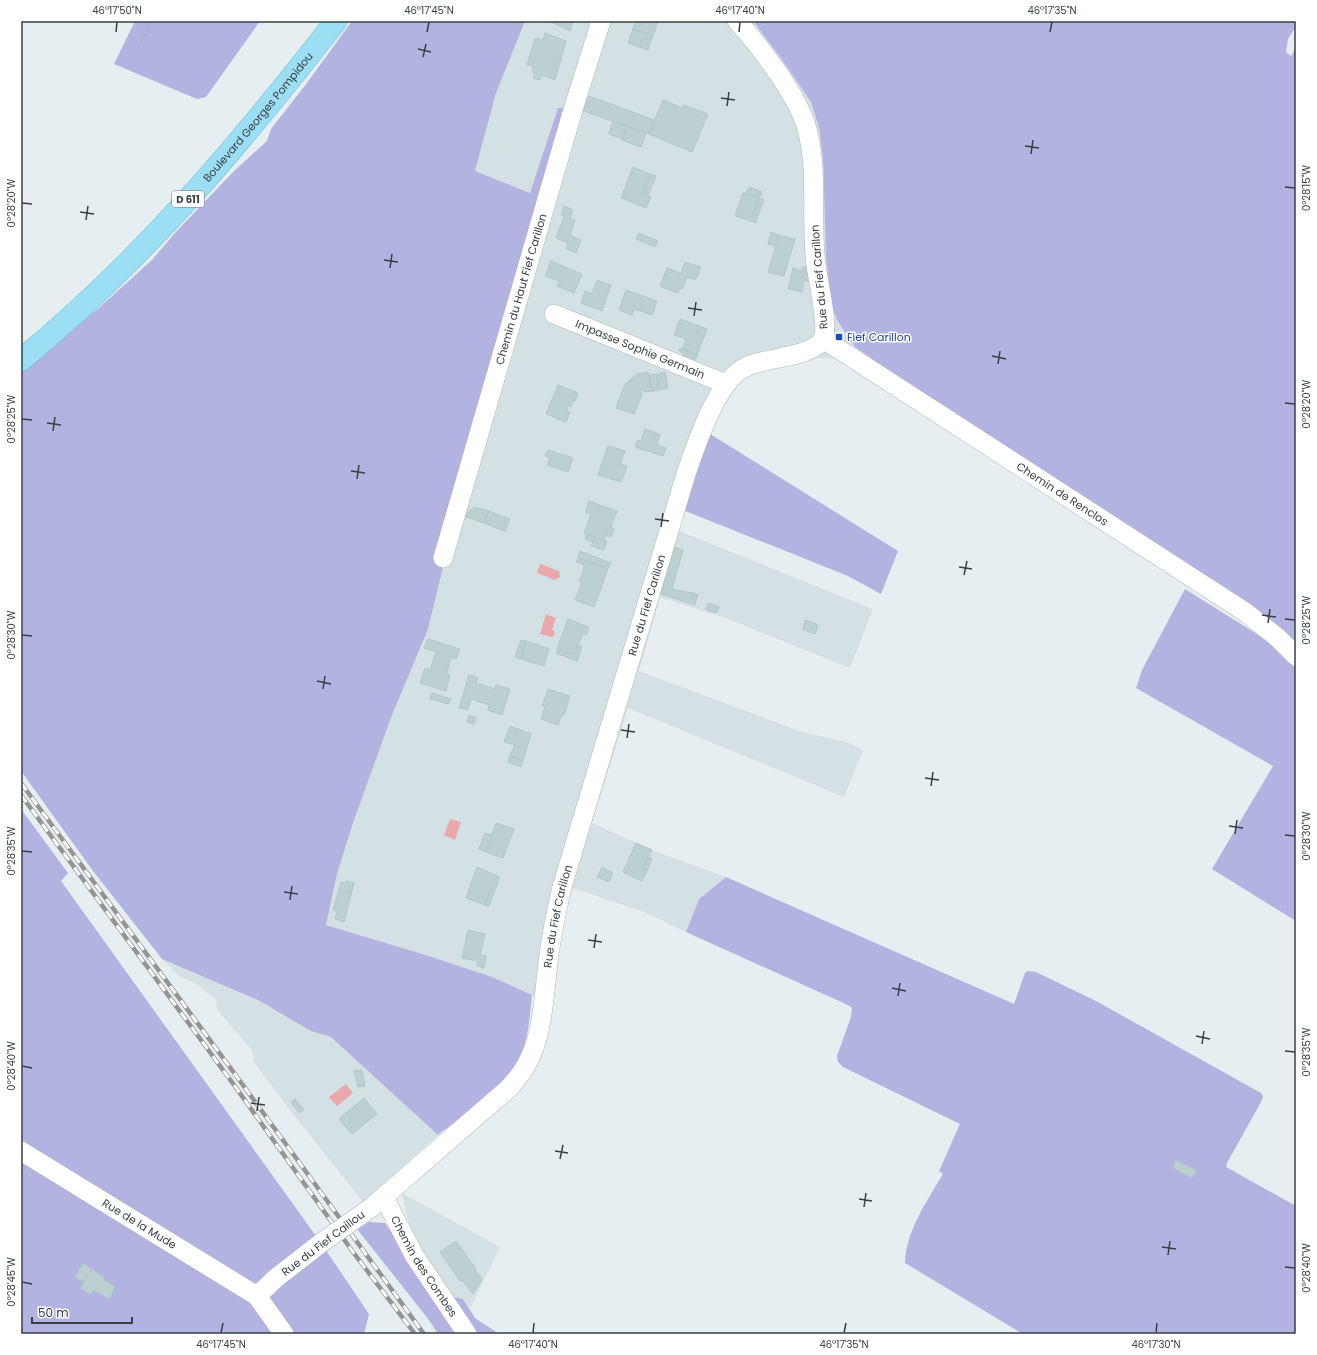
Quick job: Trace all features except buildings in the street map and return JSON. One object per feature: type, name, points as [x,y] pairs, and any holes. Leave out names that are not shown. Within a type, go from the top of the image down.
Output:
[{"type":"main road","points":[[200,174],[317,21]]},
{"type":"main road","name":"Boulevard Georges Pompidou","points":[[21,349],[72,304],[127,251],[200,174],[325,21]]},
{"type":"main road","name":"Boulevard Georges Pompidou","points":[[21,360],[115,276],[206,181],[251,128],[336,21]]},
{"type":"street","name":"Chemin du Haut Fief Carillon","points":[[442,558],[572,113],[601,21]]},
{"type":"street","name":"Rue du Fief Carillon","points":[[378,1202],[508,1089],[518,1079],[532,1058],[542,1017],[550,942],[562,887],[686,474],[711,412],[726,384],[742,369],[764,361],[812,349],[823,339],[825,324],[816,263],[812,170],[807,130],[794,98],[737,21]]},
{"type":"street","name":"Impasse Sophie Germain","points":[[554,314],[726,384]]},
{"type":"street","name":"Chemin de Renclos","points":[[823,339],[1245,612],[1278,638],[1296,656]]},
{"type":"street","name":"Rue de la Mude","points":[[21,1150],[257,1296]]},
{"type":"street","name":"Rue du Fief Caillou","points":[[257,1296],[276,1278],[321,1243],[378,1202]]},
{"type":"street","name":"Chemin des Combes","points":[[378,1202],[467,1334]]},
{"type":"street","points":[[257,1296],[284,1334]]},
{"type":"path","points":[[141,43],[151,21]]},
{"type":"shaded area","points":[[135,21],[260,21],[206,97],[197,99],[114,64]]},
{"type":"shaded area","points":[[352,21],[525,21],[496,93],[475,171],[530,193],[558,108],[568,107],[439,558],[443,567],[428,629],[392,715],[353,823],[337,874],[326,925],[492,977],[532,995],[526,1038],[522,1052],[516,1064],[497,1087],[485,1098],[438,1135],[331,1037],[311,1031],[258,1000],[162,959],[93,871],[21,771],[21,372],[100,307],[152,260],[174,234],[234,171],[267,141],[271,129]]},
{"type":"shaded area","points":[[525,21],[753,21],[781,58],[811,102],[819,128],[823,158],[826,255],[831,304],[837,320],[855,347],[844,359],[818,358],[764,369],[744,378],[728,397],[717,417],[700,459],[677,530],[873,609],[850,668],[728,619],[660,597],[639,671],[802,732],[846,742],[863,750],[844,797],[628,708],[592,823],[657,852],[726,877],[699,899],[686,932],[644,912],[573,888],[563,920],[553,999],[532,995],[492,977],[326,925],[337,874],[353,823],[392,715],[439,558],[546,148],[530,193],[475,171],[496,93]]},
{"type":"shaded area","points":[[753,21],[1295,21],[1295,28],[1288,39],[1286,52],[1291,56],[1296,47],[1296,649],[855,347],[837,320],[831,304],[826,255],[823,158],[819,128],[811,102],[781,58]]},
{"type":"shaded area","points":[[710,434],[898,551],[881,594],[848,576],[683,510]]},
{"type":"shaded area","points":[[540,564],[559,571],[560,577],[555,580],[537,573]]},
{"type":"shaded area","points":[[1185,589],[1271,643],[1296,669],[1296,921],[1212,869],[1273,766],[1136,688],[1142,670]]},
{"type":"shaded area","points":[[546,614],[556,618],[552,630],[555,632],[553,637],[540,634]]},
{"type":"shaded area","points":[[21,809],[68,873],[61,881],[321,1243],[369,1314],[364,1334],[21,1334]]},
{"type":"shaded area","points":[[450,819],[461,822],[455,840],[444,835]]},
{"type":"shaded area","points":[[726,877],[1014,1004],[1025,973],[1028,971],[1036,972],[1096,1001],[1261,1093],[1263,1097],[1261,1102],[1226,1167],[1296,1206],[1296,1334],[1023,1334],[905,1263],[906,1251],[913,1228],[943,1174],[939,1171],[960,1124],[843,1067],[838,1062],[837,1056],[851,1017],[852,1008],[848,1005],[686,932],[699,899]]},
{"type":"shaded area","points":[[162,959],[258,1000],[311,1031],[331,1037],[438,1135],[363,1202],[254,1062],[252,1050],[217,1010],[216,1000],[198,985],[179,976]]},
{"type":"shaded area","points":[[346,1084],[353,1093],[337,1106],[329,1097]]},
{"type":"shaded area","points":[[402,1193],[500,1247],[470,1308],[463,1299],[453,1297],[420,1250],[410,1229]]},
{"type":"shaded area","points":[[369,1222],[385,1223],[415,1274],[462,1334],[438,1334],[429,1320],[357,1229]]},
{"type":"shaded area","points":[[453,1297],[463,1299],[475,1318],[499,1334],[478,1334]]},
{"type":"railway","points":[[21,783],[424,1334]]},
{"type":"railway","points":[[21,795],[234,1085],[353,1252],[415,1334]]},
{"type":"place","name":"Fief Carillon","points":[[839,337]]}]
